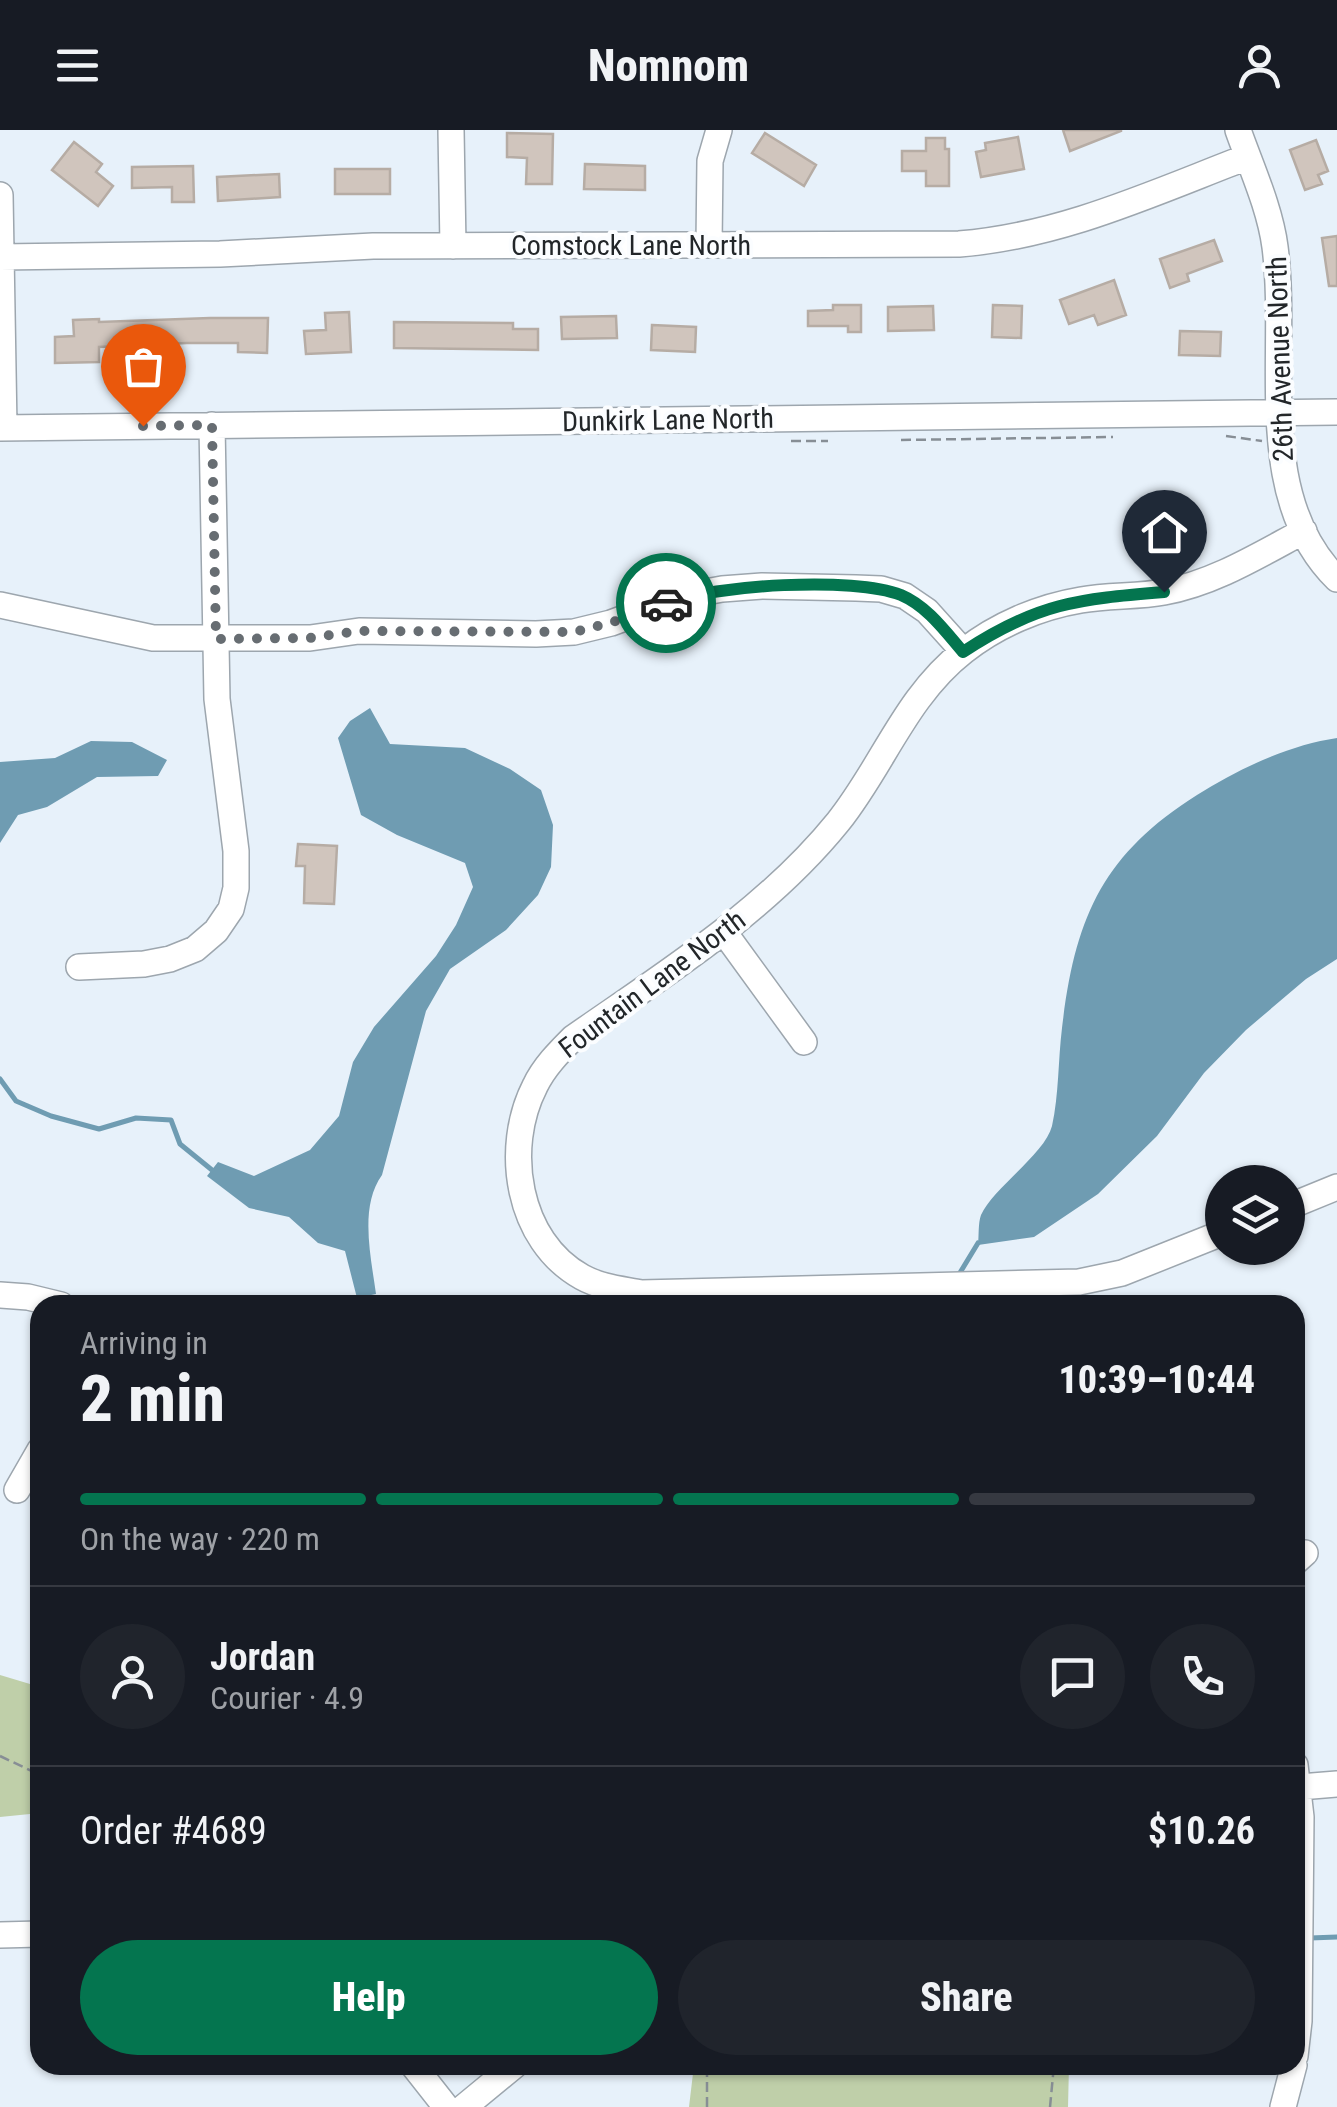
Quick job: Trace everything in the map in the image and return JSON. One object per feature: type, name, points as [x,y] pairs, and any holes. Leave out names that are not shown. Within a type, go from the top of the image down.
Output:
[{"type":"street","points":[[452,130],[453,246]]},
{"type":"street","points":[[709,244],[709,175],[719,130]]},
{"type":"street","name":"26th Avenue North","points":[[1238,130],[1274,243],[1285,478],[1304,532],[1337,579]]},
{"type":"street","name":"Comstock Lane North","points":[[1,257],[220,254],[333,247],[1000,241],[1078,222],[1247,157]]},
{"type":"street","points":[[0,195],[2,428]]},
{"type":"street","name":"Dunkirk Lane North","points":[[2,428],[1337,412]]},
{"type":"street","points":[[79,967],[170,960],[195,949],[216,931],[231,909],[236,888],[236,851],[217,699],[212,425]]},
{"type":"street","name":"Fountain Lane North","points":[[1205,1240],[1122,1273],[1079,1282],[641,1292],[612,1288],[584,1278],[560,1262],[530,1218],[519,1170],[524,1110],[552,1059],[573,1038],[724,932],[837,823],[862,789],[905,714],[963,652],[1000,628],[1040,610],[1082,600],[1164,592],[1202,582],[1304,532]]},
{"type":"street","points":[[0,605],[153,638],[310,638],[359,631],[574,632],[684,596],[722,589],[881,589],[905,596],[927,612],[963,652]]},
{"type":"street","points":[[724,932],[804,1042]]},
{"type":"street","points":[[1305,1200],[1337,1187]]},
{"type":"street","points":[[0,1295],[30,1298]]},
{"type":"street","points":[[17,1490],[30,1467]]},
{"type":"street","points":[[1305,1778],[1337,1784]]},
{"type":"street","points":[[0,1935],[30,1934]]},
{"type":"street","points":[[420,2075],[446,2107]]},
{"type":"street","points":[[464,2107],[503,2075]]},
{"type":"street","points":[[1283,2107],[1291,2075]]},
{"type":"path","points":[[0,1756],[30,1770]]},
{"type":"path","points":[[707,2107],[708,2075]]},
{"type":"path","points":[[1050,2107],[1053,2075]]},
{"type":"green space","points":[[0,1675],[30,1684],[30,1814],[0,1817]]},
{"type":"green space","points":[[693,2075],[1069,2075],[1068,2107],[689,2107]]},
{"type":"water","points":[[370,708],[390,744],[465,748],[510,769],[541,790],[553,825],[551,867],[538,895],[506,930],[450,969],[426,1011],[382,1175],[371,1202],[368,1233],[376,1294],[371,1295],[356,1295],[345,1251],[318,1243],[289,1217],[249,1208],[207,1176],[218,1162],[254,1176],[310,1150],[339,1116],[353,1062],[374,1027],[436,956],[473,887],[465,863],[397,835],[361,815],[338,738],[350,721]]},
{"type":"water","points":[[1337,738],[1337,959],[1306,979],[1246,1030],[1204,1073],[1157,1136],[1098,1194],[1034,1237],[978,1245],[980,1218],[987,1205],[1040,1148],[1052,1126],[1062,1028],[1075,954],[1085,922],[1116,866],[1164,818],[1213,785],[1282,752]]},
{"type":"water","points":[[91,741],[132,742],[167,760],[158,776],[97,777],[47,807],[18,815],[0,843],[0,762],[55,758]]},
{"type":"building","points":[[1063,130],[1121,130],[1121,131],[1070,151]]},
{"type":"building","points":[[507,133],[553,134],[552,184],[526,184],[527,158],[507,157]]},
{"type":"building","points":[[765,133],[816,165],[804,186],[752,153]]},
{"type":"building","points":[[1018,137],[1024,169],[981,177],[976,152],[986,150],[985,143]]},
{"type":"building","points":[[926,138],[945,138],[945,149],[949,149],[949,186],[926,186],[926,171],[902,171],[902,151],[926,151]]},
{"type":"building","points":[[1316,140],[1328,171],[1318,175],[1322,184],[1305,190],[1290,150]]},
{"type":"building","points":[[74,142],[102,164],[96,172],[113,186],[98,206],[52,170]]},
{"type":"building","points":[[585,164],[645,166],[645,190],[584,189]]},
{"type":"building","points":[[193,166],[194,202],[172,202],[172,187],[132,188],[132,167]]},
{"type":"building","points":[[335,169],[390,169],[390,194],[335,194]]},
{"type":"building","points":[[279,174],[280,197],[218,201],[217,177]]},
{"type":"building","points":[[1337,236],[1337,286],[1329,286],[1322,238]]},
{"type":"building","points":[[1214,240],[1222,261],[1187,274],[1189,281],[1170,288],[1160,259]]},
{"type":"building","points":[[1114,280],[1126,315],[1098,325],[1094,315],[1069,324],[1060,300]]},
{"type":"building","points":[[833,305],[861,305],[861,332],[848,332],[848,326],[808,326],[808,311],[833,310]]},
{"type":"building","points":[[993,305],[1022,306],[1021,338],[992,337]]},
{"type":"building","points":[[933,306],[934,330],[888,331],[888,307]]},
{"type":"building","points":[[349,312],[351,352],[306,354],[304,331],[326,330],[325,313]]},
{"type":"building","points":[[616,316],[617,338],[562,339],[561,317]]},
{"type":"building","points":[[268,318],[267,353],[238,352],[238,343],[99,347],[99,362],[55,363],[55,337],[74,336],[73,320]]},
{"type":"building","points":[[394,322],[513,323],[513,329],[538,329],[538,350],[394,348]]},
{"type":"building","points":[[652,325],[696,327],[695,352],[651,350]]},
{"type":"building","points":[[1180,331],[1221,332],[1220,356],[1179,355]]},
{"type":"building","points":[[298,844],[337,846],[334,904],[304,903],[305,866],[296,866]]},
{"type":"waterway","points":[[0,1079],[16,1101],[51,1116],[99,1129],[136,1118],[171,1120],[180,1144],[212,1170]]},
{"type":"waterway","points":[[958,1276],[978,1243]]},
{"type":"waterway","points":[[1310,1938],[1337,1937]]},
{"type":"way so far","points":[[143,426],[212,425],[216,639],[310,638],[359,631],[574,632],[666,603]]},
{"type":"route","points":[[666,603],[722,589],[762,586],[881,589],[905,596],[927,612],[963,652],[1000,628],[1040,610],[1082,600],[1164,592]]}]
